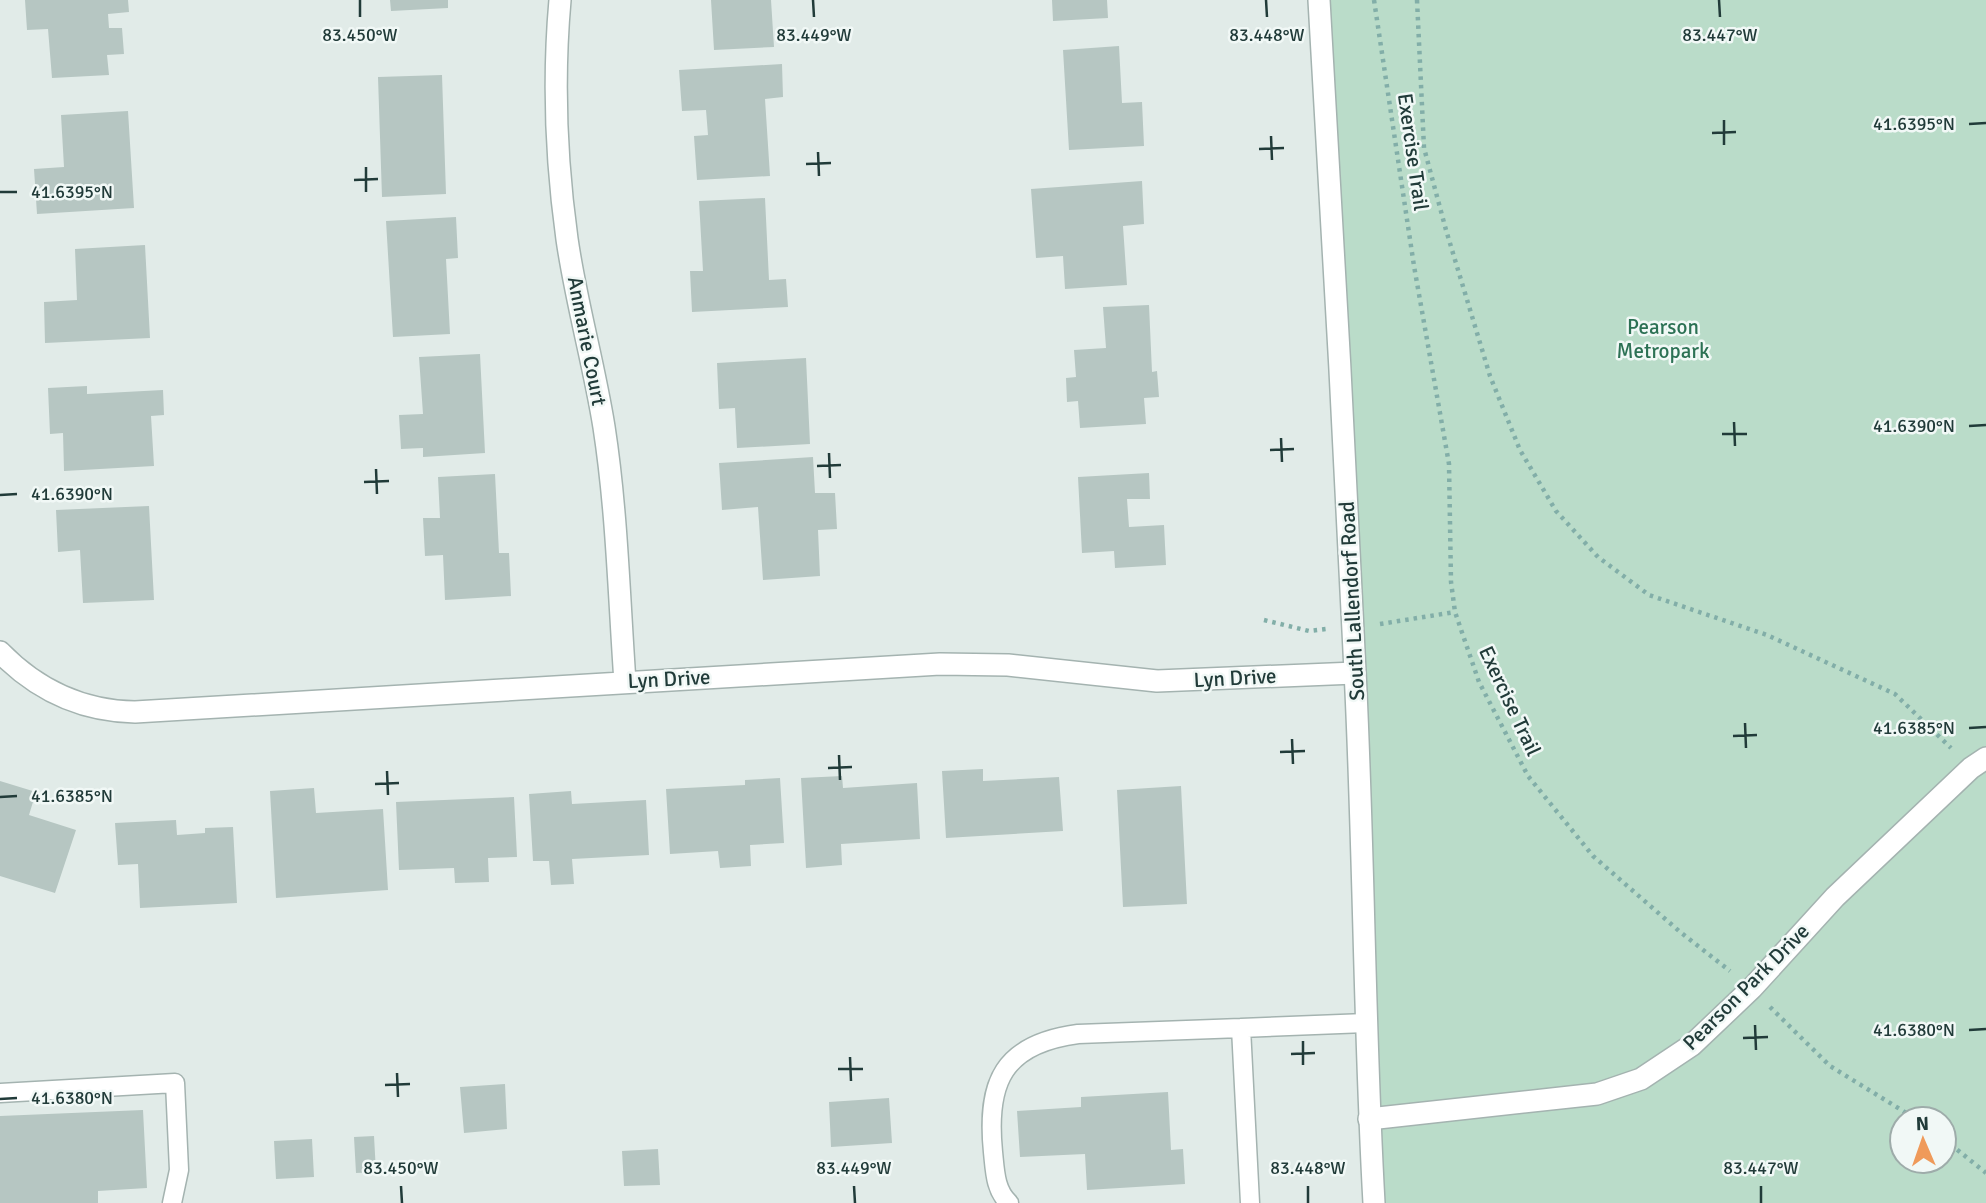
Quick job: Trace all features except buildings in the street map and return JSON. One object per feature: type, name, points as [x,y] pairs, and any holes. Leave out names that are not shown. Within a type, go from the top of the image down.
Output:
[{"type":"street","name":"Anmarie Court","points":[[560,0],[556,89],[562,187],[568,240],[608,453],[625,682]]},
{"type":"street","name":"South Lallendorf Road","points":[[1319,0],[1342,390],[1355,673],[1374,1203]]},
{"type":"street","name":"Lyn Drive","points":[[0,652],[42,688],[89,707],[113,712],[951,663],[1008,665],[1157,681],[1355,673]]},
{"type":"street","name":"Pearson Park Drive","points":[[1369,1119],[1597,1094],[1641,1079],[1692,1045],[1752,988],[1835,897],[1979,763]]},
{"type":"lane","points":[[1009,1203],[1000,1191],[995,1175],[990,1128],[991,1101],[997,1082],[1008,1065],[1022,1052],[1060,1036],[1078,1034],[1366,1023]]},
{"type":"lane","points":[[1241,1028],[1250,1203]]},
{"type":"lane","points":[[0,1093],[176,1083],[179,1170],[172,1203]]},
{"type":"path","name":"Exercise Trail","points":[[1374,0],[1403,194],[1449,464],[1451,582],[1455,612],[1479,682],[1528,776],[1593,856],[1679,931],[1752,988],[1830,1066],[1893,1105]]},
{"type":"path","points":[[1416,0],[1424,148],[1446,230],[1490,376],[1520,450],[1556,511],[1598,557],[1649,595],[1767,635],[1895,694],[1979,763]]},
{"type":"path","points":[[1958,1150],[1986,1173]]},
{"type":"green space","name":"Pearson Metropark","points":[[1319,0],[1986,0],[1986,1203],[1374,1203]]}]
